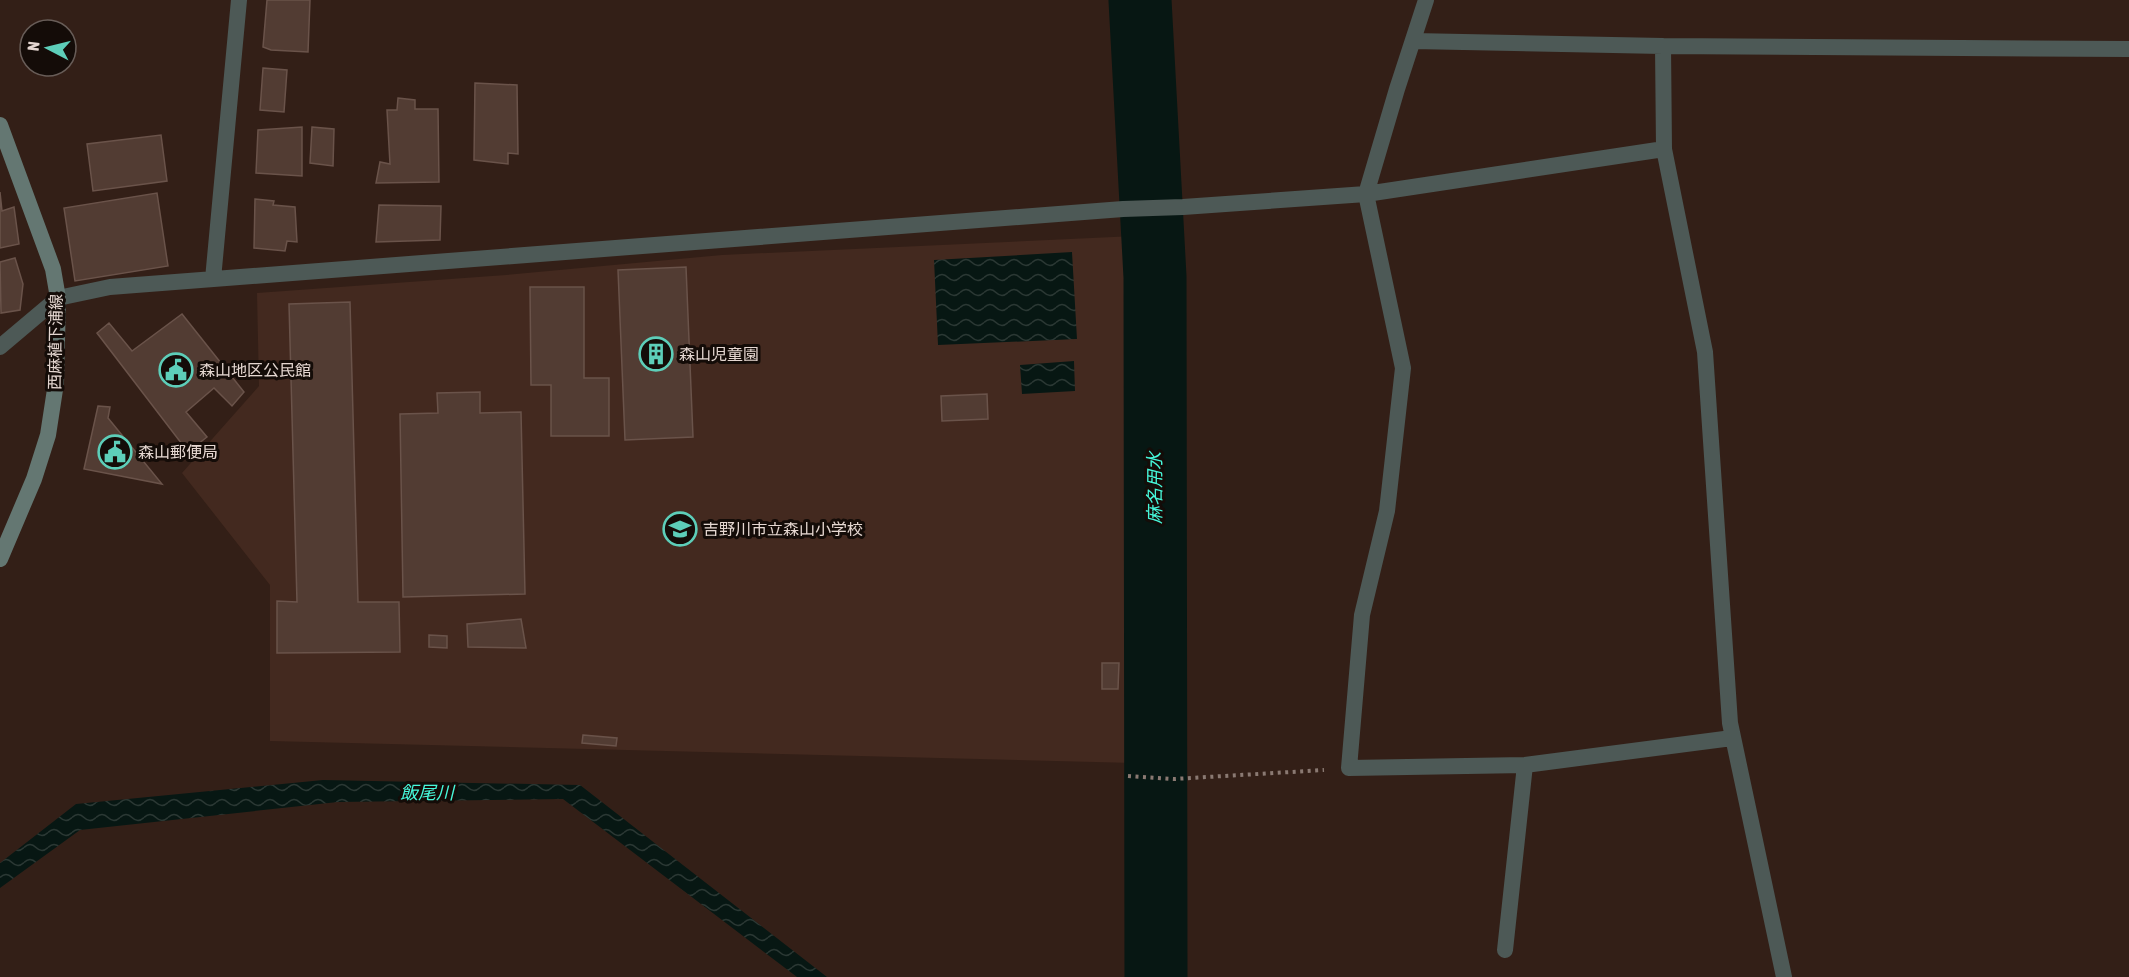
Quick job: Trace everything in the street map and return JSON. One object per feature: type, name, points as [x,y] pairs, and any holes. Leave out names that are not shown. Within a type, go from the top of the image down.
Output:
[{"type":"main road","name":"西麻植下浦線","points":[[0,125],[53,269],[58,298],[56,383],[48,435],[34,479],[0,559]]},
{"type":"street","points":[[213,279],[239,0]]},
{"type":"street","points":[[1426,0],[1366,194],[1403,368],[1388,511],[1362,615],[1349,768],[1525,765],[1732,738]]},
{"type":"street","points":[[1413,41],[1663,46],[2129,49]]},
{"type":"street","points":[[1663,46],[1664,149],[1705,352],[1732,738],[1784,977]]},
{"type":"street","points":[[0,347],[58,298],[110,287],[1123,209],[1366,194],[1664,149]]},
{"type":"street","points":[[1505,950],[1525,765]]},
{"type":"path","points":[[1130,776],[1174,779],[1349,768]]},
{"type":"shaded area","name":"吉野川市立森山小学校","points":[[1135,236],[1134,763],[270,741],[270,585],[182,473],[259,386],[257,293],[506,275],[722,255]]},
{"type":"water","points":[[1072,252],[1077,339],[938,345],[934,260]]},
{"type":"water","points":[[1074,361],[1075,391],[1022,394],[1020,365]]},
{"type":"water","name":"飯尾川","points":[[323,780],[580,785],[827,977],[797,977],[563,799],[338,802],[80,830],[0,888],[0,863],[76,804]]},
{"type":"building","points":[[267,0],[310,0],[308,52],[271,50],[263,47]]},
{"type":"building","points":[[263,68],[287,70],[284,112],[260,110]]},
{"type":"building","points":[[475,83],[517,85],[518,154],[508,153],[508,164],[474,160]]},
{"type":"building","points":[[398,98],[415,100],[415,109],[438,109],[439,182],[376,183],[380,162],[390,164],[387,110],[397,110]]},
{"type":"building","points":[[302,127],[302,176],[256,173],[258,130]]},
{"type":"building","points":[[312,127],[334,129],[333,166],[310,163]]},
{"type":"building","points":[[161,135],[167,181],[93,191],[87,144]]},
{"type":"building","points":[[0,192],[2,211],[14,207],[19,244],[0,248]]},
{"type":"building","points":[[157,193],[168,266],[75,281],[64,208]]},
{"type":"building","points":[[255,199],[274,201],[273,205],[295,207],[297,242],[287,241],[285,251],[254,248]]},
{"type":"building","points":[[379,205],[441,206],[440,240],[376,242]]},
{"type":"building","points":[[15,258],[23,284],[20,310],[1,313],[0,262]]},
{"type":"building","name":"森山児童園","points":[[686,267],[693,437],[625,440],[618,270]]},
{"type":"building","points":[[530,287],[584,287],[584,378],[609,378],[609,436],[551,436],[551,385],[531,385]]},
{"type":"building","points":[[350,302],[358,602],[399,602],[400,652],[277,653],[277,601],[297,602],[289,304]]},
{"type":"building","name":"森山地区公民館","points":[[182,314],[244,392],[232,406],[214,388],[186,412],[207,437],[188,452],[97,333],[109,323],[132,351]]},
{"type":"building","points":[[480,392],[480,413],[521,412],[525,594],[403,597],[400,414],[438,413],[437,393]]},
{"type":"building","points":[[987,394],[988,419],[942,421],[941,396]]},
{"type":"building","points":[[98,406],[110,407],[108,418],[162,484],[84,469]]},
{"type":"building","points":[[521,619],[526,648],[468,647],[467,624]]},
{"type":"building","points":[[429,635],[447,636],[447,648],[429,647]]},
{"type":"building","points":[[1102,663],[1119,663],[1118,689],[1102,689]]},
{"type":"building","points":[[583,735],[617,738],[616,746],[582,743]]},
{"type":"waterway","name":"麻名用水","points":[[1140,0],[1155,277],[1156,977]]},
{"type":"place","name":"森山児童園","points":[[656,354]]},
{"type":"place","name":"森山地区公民館","points":[[176,370]]},
{"type":"place","name":"森山郵便局","points":[[115,452]]},
{"type":"place","name":"吉野川市立森山小学校","points":[[680,529]]}]
